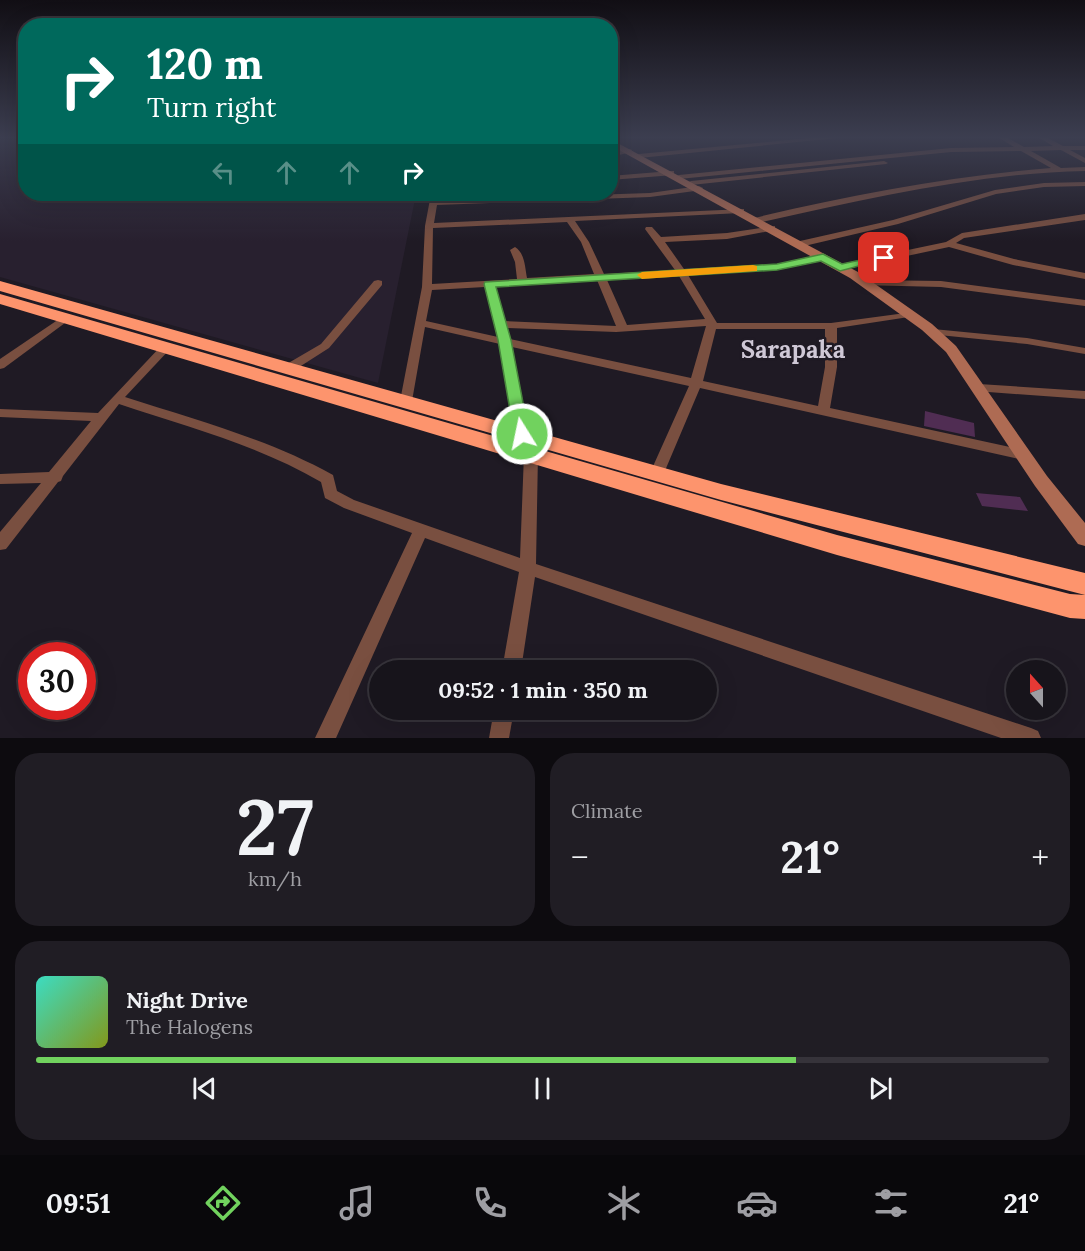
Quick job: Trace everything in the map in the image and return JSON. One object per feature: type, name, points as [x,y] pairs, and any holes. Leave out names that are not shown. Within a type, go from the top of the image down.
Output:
[{"type":"highway","points":[[0,286],[721,492],[1085,584]]},
{"type":"highway","points":[[0,300],[837,544],[1070,606],[1085,607]]},
{"type":"main road","points":[[668,171],[840,267],[933,332],[951,349],[1085,538]]},
{"type":"street","points":[[618,195],[650,195],[685,180],[755,171]]},
{"type":"street","points":[[618,178],[685,180],[782,171]]},
{"type":"street","points":[[757,219],[878,195],[1042,171]]},
{"type":"street","points":[[800,244],[895,222],[995,192],[1044,185],[1085,184]]},
{"type":"street","points":[[406,401],[427,286],[429,226],[433,201]]},
{"type":"street","points":[[429,226],[741,211]]},
{"type":"street","points":[[840,267],[949,244],[962,236],[1085,217]]},
{"type":"street","points":[[570,220],[585,242],[623,328]]},
{"type":"street","points":[[659,240],[727,236],[772,228]]},
{"type":"street","points":[[649,229],[682,273],[711,324],[696,384],[657,473]]},
{"type":"street","points":[[949,244],[1022,264],[1085,276]]},
{"type":"street","points":[[514,250],[520,262],[522,282]]},
{"type":"street","points":[[427,286],[777,267],[823,257]]},
{"type":"street","points":[[289,368],[326,346],[378,283]]},
{"type":"street","points":[[865,283],[941,285],[1085,303]]},
{"type":"street","points":[[489,284],[505,340],[522,434]]},
{"type":"street","points":[[500,324],[568,328],[711,324],[831,326],[909,314]]},
{"type":"street","points":[[0,365],[65,318]]},
{"type":"street","points":[[420,323],[1024,455]]},
{"type":"street","points":[[823,411],[831,367],[831,326]]},
{"type":"street","points":[[933,332],[1027,341],[1085,351]]},
{"type":"street","points":[[3,536],[56,477],[116,399],[166,347]]},
{"type":"street","points":[[979,388],[1085,395]]},
{"type":"street","points":[[116,399],[303,463],[328,479],[330,494],[338,499],[421,530],[1026,737]]},
{"type":"street","points":[[0,413],[102,417]]},
{"type":"street","points":[[513,660],[528,568],[531,454]]},
{"type":"street","points":[[0,479],[56,477]]},
{"type":"street","points":[[325,738],[421,530]]},
{"type":"street","points":[[500,738],[503,720]]},
{"type":"shaded area","points":[[0,171],[18,171],[18,201],[415,201],[378,383],[0,277]]},
{"type":"building","points":[[925,411],[974,423],[975,437],[924,426]]},
{"type":"building","points":[[976,493],[1020,497],[1028,511],[982,506]]},
{"type":"slow traffic","points":[[642,275],[753,268]]},
{"type":"district","name":"Sarapaka","points":[[793,349]]},
{"type":"route","points":[[522,434],[505,340],[489,284],[777,267],[823,257],[840,267],[884,258]]}]
